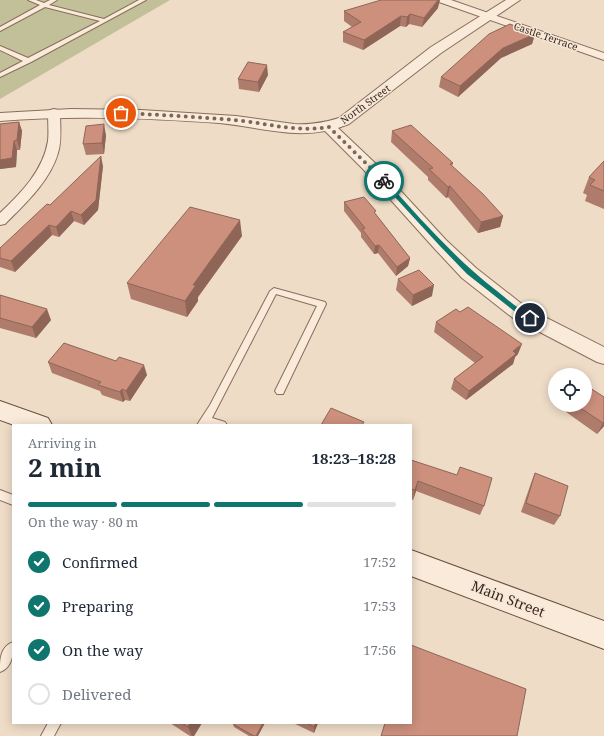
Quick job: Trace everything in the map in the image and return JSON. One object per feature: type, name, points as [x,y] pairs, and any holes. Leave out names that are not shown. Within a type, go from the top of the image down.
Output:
[{"type":"main road","points":[[0,410],[37,424]]},
{"type":"main road","name":"Main Street","points":[[412,562],[604,635]]},
{"type":"street","name":"Castle Terrace","points":[[442,0],[604,57]]},
{"type":"street","name":"North Street","points":[[0,117],[54,113],[121,113],[242,121],[299,129],[329,127],[344,121],[436,50],[514,0]]},
{"type":"street","points":[[0,221],[28,194],[49,160],[54,142],[54,113]]},
{"type":"street","points":[[329,127],[369,166],[440,244],[469,273],[520,313],[604,356]]},
{"type":"lane","points":[[31,0],[44,5],[105,21]]},
{"type":"lane","points":[[0,29],[54,0]]},
{"type":"lane","points":[[0,75],[143,0]]},
{"type":"lane","points":[[0,48],[29,61]]},
{"type":"lane","points":[[216,424],[204,422],[274,291],[322,304],[280,391]]},
{"type":"lane","points":[[0,495],[12,500]]},
{"type":"lane","points":[[0,666],[12,649]]},
{"type":"lane","points":[[47,736],[54,724]]},
{"type":"shaded area","points":[[0,0],[170,0],[0,99]]},
{"type":"building","points":[[381,0],[438,0],[424,18],[410,14],[407,17],[401,16],[364,40],[343,32],[361,22],[344,11]]},
{"type":"building","points":[[510,24],[535,34],[503,48],[460,86],[441,77],[489,34]]},
{"type":"building","points":[[248,62],[267,65],[258,82],[238,79]]},
{"type":"building","points":[[19,122],[17,140],[14,141],[12,158],[0,160],[0,124]]},
{"type":"building","points":[[104,124],[102,143],[83,144],[86,126]]},
{"type":"building","points":[[411,125],[453,163],[450,164],[483,194],[503,216],[481,222],[450,186],[448,187],[429,169],[433,168],[392,131]]},
{"type":"building","points":[[101,156],[96,200],[81,215],[71,211],[56,227],[49,225],[11,261],[0,258],[0,248],[47,204],[50,205]]},
{"type":"building","points":[[604,161],[604,191],[590,185],[595,180],[589,177]]},
{"type":"building","points":[[364,197],[410,258],[397,267],[379,245],[375,246],[362,229],[365,228],[344,202]]},
{"type":"building","points":[[190,207],[240,220],[193,285],[196,285],[185,301],[127,283]]},
{"type":"building","points":[[419,270],[434,285],[413,295],[398,279]]},
{"type":"building","points":[[0,295],[47,309],[32,327],[0,318]]},
{"type":"building","points":[[468,307],[522,344],[513,351],[516,354],[469,391],[454,379],[483,357],[436,322],[456,309],[460,312]]},
{"type":"building","points":[[64,343],[116,361],[119,357],[144,365],[126,391],[122,389],[120,392],[98,385],[101,382],[48,362]]},
{"type":"building","points":[[592,389],[604,397],[603,423],[586,412],[592,412]]},
{"type":"building","points":[[331,408],[364,422],[363,424],[322,424]]},
{"type":"building","points":[[412,460],[457,475],[460,467],[492,478],[484,506],[418,481],[415,490],[412,489]]},
{"type":"building","points":[[535,473],[568,486],[560,516],[526,503]]},
{"type":"building","points":[[412,645],[526,689],[517,736],[381,736],[385,724],[412,724]]},
{"type":"building","points":[[233,724],[262,724],[256,736]]},
{"type":"building","points":[[309,724],[316,724],[314,727]]},
{"type":"way so far","points":[[121,113],[242,121],[299,129],[329,127],[384,181]]},
{"type":"route","points":[[384,181],[440,244],[469,273],[520,313],[530,318]]}]
